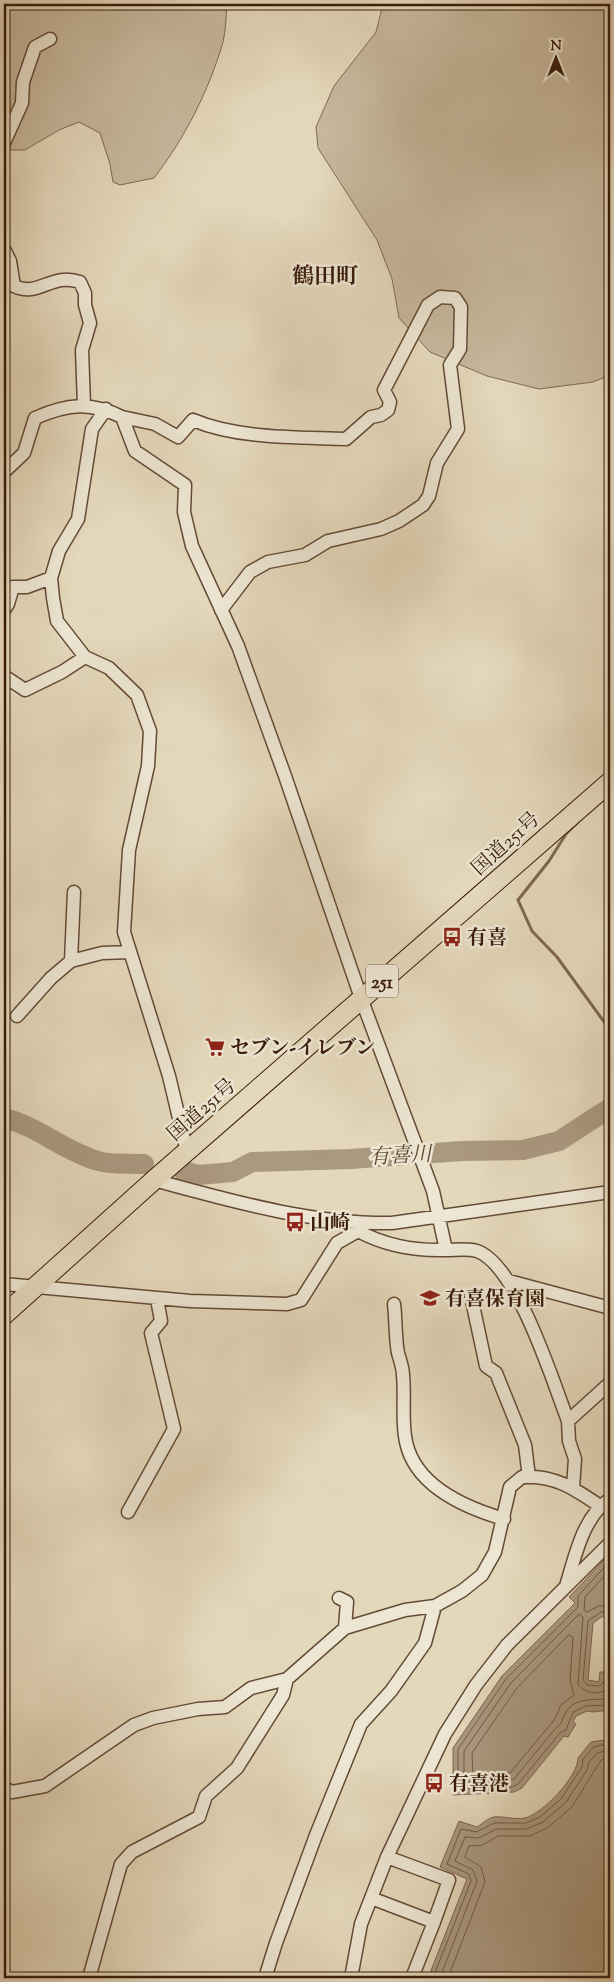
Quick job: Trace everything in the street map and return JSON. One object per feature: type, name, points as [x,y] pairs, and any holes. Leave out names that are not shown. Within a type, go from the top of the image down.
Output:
[{"type":"highway","name":"国道251号","points":[[4,1315],[154,1180],[361,998],[405,963],[610,782]]},
{"type":"street","points":[[4,143],[22,103],[23,82],[35,47],[50,39]]},
{"type":"street","points":[[4,249],[10,261],[14,286],[24,290],[42,286],[60,278],[68,278],[80,282],[85,293],[85,305],[90,323],[82,350],[84,406]]},
{"type":"street","points":[[4,472],[24,453],[35,418],[54,410],[84,406],[106,409],[122,417],[155,424],[178,437],[193,420],[222,430],[282,437],[346,439],[371,417],[381,415],[388,410],[390,402],[384,390],[428,305],[440,297],[455,298],[461,307],[460,349],[450,364],[458,429],[437,463],[429,496],[423,505],[399,521],[381,528],[328,541],[305,556],[268,562],[250,572],[221,610]]},
{"type":"street","points":[[106,409],[92,429],[78,518],[59,551],[51,578],[57,621],[85,657],[109,668],[137,695],[150,731],[148,766],[130,850],[124,932],[168,1076],[187,1152]]},
{"type":"street","points":[[122,417],[135,451],[185,484],[184,512],[192,546],[238,646],[285,776],[361,998],[433,1191],[446,1250]]},
{"type":"street","points":[[4,610],[8,604],[8,586],[27,587],[51,578]]},
{"type":"street","points":[[4,676],[25,690],[62,672],[85,657]]},
{"type":"street","points":[[71,961],[74,892]]},
{"type":"street","points":[[17,1016],[51,978],[71,961],[102,953],[130,952]]},
{"type":"street","points":[[154,1180],[223,1199],[359,1227],[396,1246],[420,1251],[478,1252],[509,1282],[522,1304],[568,1422],[570,1441],[575,1459],[573,1488]]},
{"type":"street","points":[[4,1284],[243,1305],[287,1304],[301,1300],[338,1243],[359,1227],[610,1192]]},
{"type":"street","points":[[509,1282],[610,1308]]},
{"type":"street","points":[[471,1296],[486,1366],[496,1373],[525,1445],[529,1477]]},
{"type":"street","points":[[128,1512],[174,1429],[151,1332],[161,1321],[157,1298]]},
{"type":"street","points":[[394,1304],[398,1352],[403,1373],[405,1437],[412,1462],[428,1481],[451,1498],[485,1514],[504,1519]]},
{"type":"street","points":[[568,1422],[610,1384]]},
{"type":"street","points":[[4,1788],[12,1792],[45,1786],[134,1726],[153,1718],[198,1709],[226,1707],[251,1688],[287,1679],[345,1628],[405,1610],[435,1606],[462,1591],[482,1575],[495,1552],[510,1487],[522,1477],[557,1480],[605,1502],[580,1540],[565,1588]]},
{"type":"street","points":[[351,1978],[360,1924],[387,1857],[445,1734],[476,1685],[507,1645],[610,1543]]},
{"type":"street","points":[[339,1598],[347,1602],[345,1628]]},
{"type":"street","points":[[265,1978],[316,1835],[361,1724],[391,1691],[424,1643],[435,1606]]},
{"type":"street","points":[[90,1978],[121,1864],[132,1852],[199,1817],[206,1796],[237,1768],[283,1695],[287,1679]]},
{"type":"street","points":[[387,1857],[450,1880],[412,1978]]},
{"type":"street","points":[[371,1898],[434,1922]]},
{"type":"shaded area","points":[[4,4],[227,4],[223,42],[211,78],[186,130],[154,178],[120,185],[113,182],[110,164],[100,133],[79,122],[59,130],[25,150],[4,150]]},
{"type":"shaded area","points":[[383,4],[610,4],[610,375],[593,382],[539,389],[487,376],[430,352],[399,318],[392,279],[377,240],[318,148],[316,127],[334,86],[376,32]]},
{"type":"water","points":[[610,1554],[610,1618],[603,1616],[593,1623],[588,1680],[599,1682],[600,1672],[606,1672],[608,1650],[610,1647],[610,1710],[587,1711],[576,1716],[573,1722],[576,1724],[568,1737],[564,1736],[522,1788],[514,1792],[453,1795],[453,1748],[502,1676],[575,1603],[569,1597]]},
{"type":"water","points":[[610,1739],[610,1969],[607,1978],[428,1978],[467,1879],[440,1867],[459,1821],[477,1827],[494,1817],[525,1818],[533,1815],[559,1793],[577,1766],[578,1758],[591,1742]]},
{"type":"waterway","points":[[578,822],[566,834],[549,861],[518,900],[532,931],[557,957],[610,1030]]},
{"type":"waterway","name":"有喜川","points":[[183,1171],[198,1175],[233,1172],[252,1162],[350,1159],[462,1151],[523,1150],[559,1141],[610,1108]]},
{"type":"waterway","name":"有喜川","points":[[4,1118],[28,1127],[86,1157],[98,1161],[144,1164]]},
{"type":"place","name":"有喜","points":[[452,937]]},
{"type":"place","name":"セブン-イレブン","points":[[215,1047]]},
{"type":"place","name":"山崎","points":[[295,1222]]},
{"type":"place","name":"有喜保育園","points":[[430,1298]]},
{"type":"place","name":"有喜港","points":[[434,1783]]},
{"type":"district","name":"鶴田町","points":[[325,275]]}]
